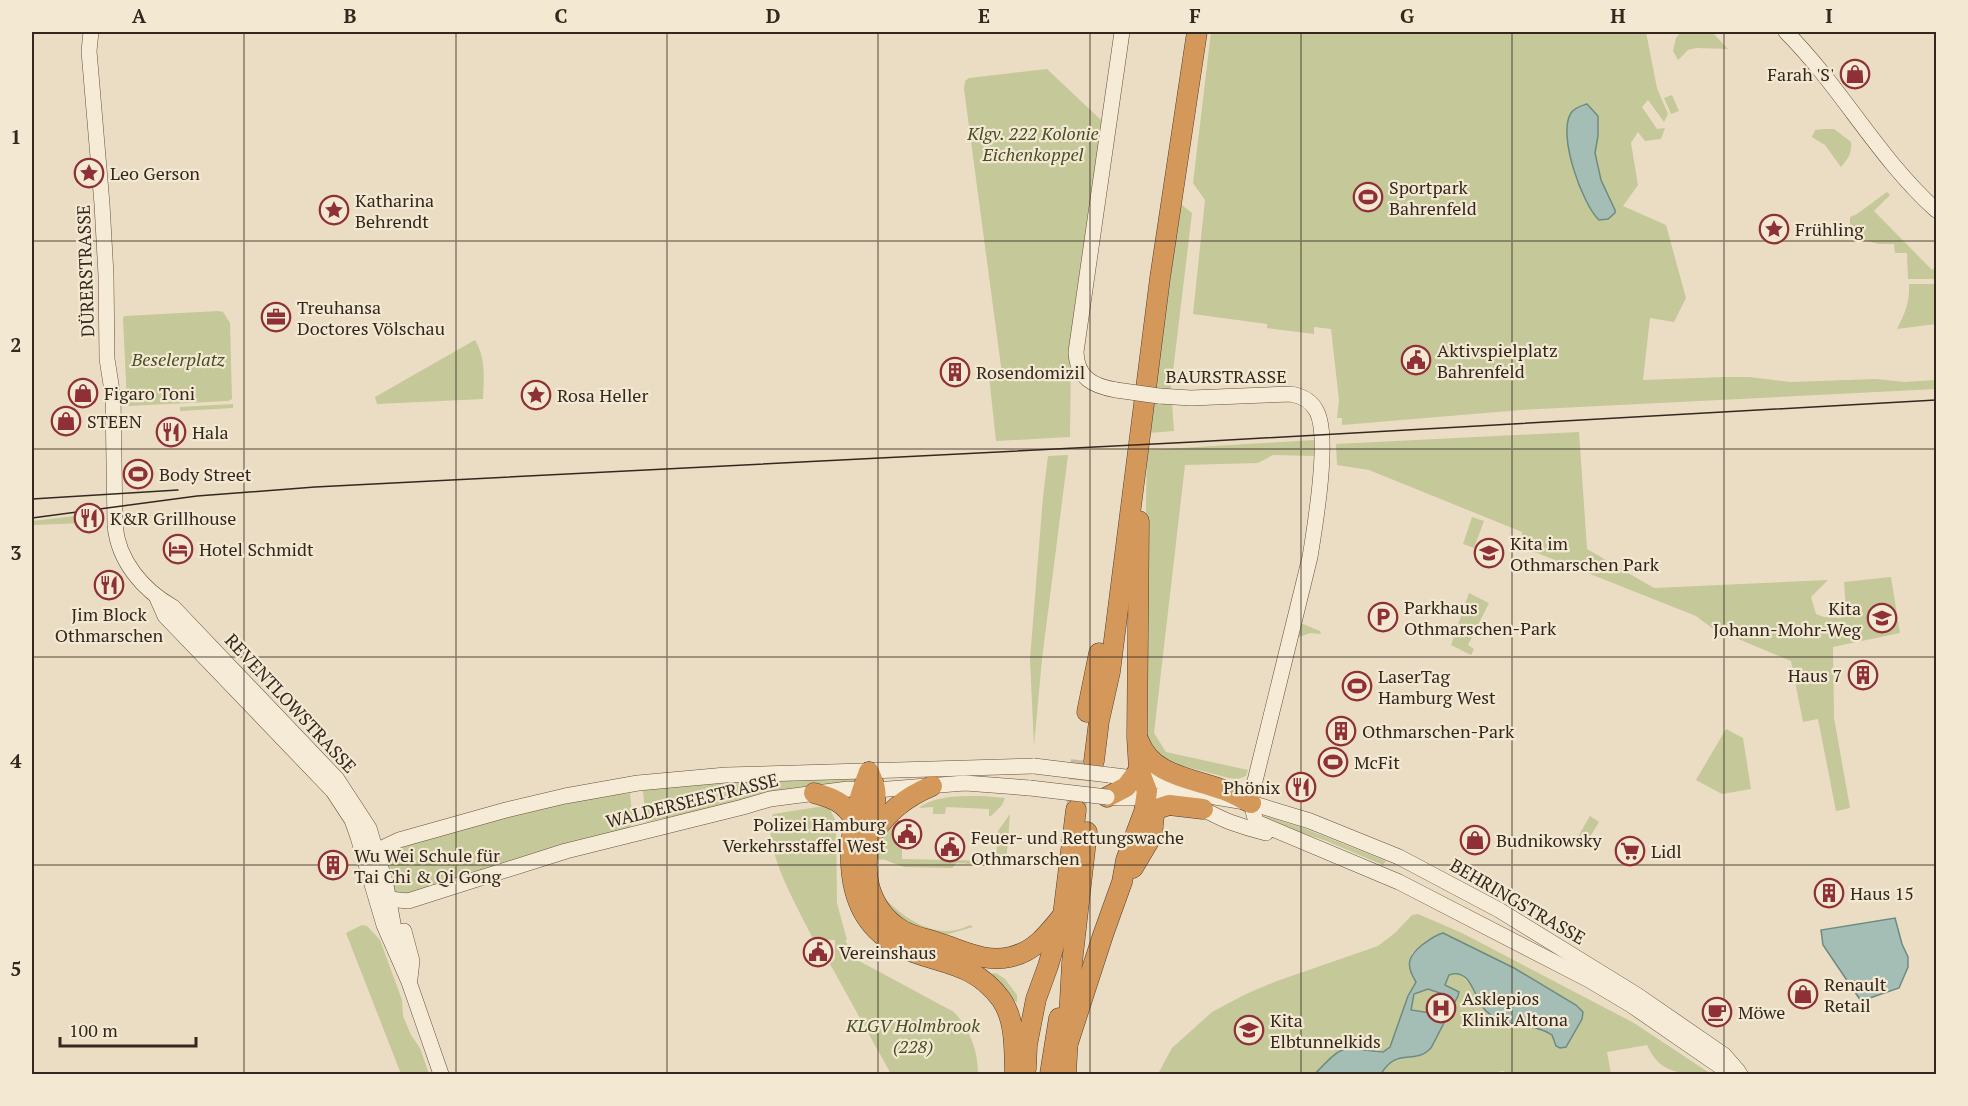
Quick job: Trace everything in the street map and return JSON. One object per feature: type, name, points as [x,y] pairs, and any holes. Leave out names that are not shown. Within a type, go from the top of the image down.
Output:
[{"type":"highway","points":[[1193,32],[1110,672],[1088,760],[1089,705],[1097,669],[1141,321],[1193,32]]},
{"type":"highway","points":[[1068,1043],[1122,882],[1126,860],[1144,812],[1137,737],[1141,419]]},
{"type":"highway","points":[[1137,737],[1145,755],[1157,766],[1224,790],[1251,803]]},
{"type":"highway","points":[[1107,797],[1141,781]]},
{"type":"highway","points":[[869,783],[857,802],[850,869],[859,905],[865,916],[880,933],[900,947],[964,969],[979,977],[993,990],[1002,1000],[1012,1026],[1015,1074]]},
{"type":"highway","points":[[869,783],[867,870],[874,899],[893,924],[919,938],[970,954],[1001,959],[1018,955],[1034,947],[1063,915]]},
{"type":"highway","points":[[869,838],[896,807],[910,796],[932,786]]},
{"type":"highway","points":[[813,793],[835,798],[855,820]]},
{"type":"highway","points":[[1122,882],[1140,859],[1149,842],[1157,809],[1169,805],[1203,810]]},
{"type":"highway","points":[[1026,1074],[1027,1045],[1036,999],[1063,915],[1082,811],[1066,1074]]},
{"type":"highway","points":[[1050,1074],[1062,993],[1072,963]]},
{"type":"main road","name":"DÜRERSTRASSE","points":[[91,32],[89,51],[102,204],[107,359],[113,397],[113,436]]},
{"type":"main road","name":"BAURSTRASSE","points":[[1122,32],[1076,347],[1078,366],[1085,378],[1094,385],[1159,396],[1191,398],[1291,394],[1310,403],[1319,417],[1321,468],[1317,520],[1251,803]]},
{"type":"main road","points":[[1786,32],[1831,84],[1903,177],[1936,210]]},
{"type":"main road","name":"REVENTLOWSTRASSE","points":[[113,436],[116,537],[124,558],[134,573],[157,598],[173,607],[337,779],[369,828],[388,899],[399,956]]},
{"type":"main road","name":"REVENTLOWSTRASSE","points":[[157,598],[165,616],[338,797],[352,820],[384,925],[409,982],[441,1074]]},
{"type":"main road","name":"BEHRINGSTRASSE","points":[[1034,766],[1141,781],[1158,781],[1215,797],[1251,803],[1310,821],[1399,857],[1481,900],[1637,995],[1724,1055],[1741,1074]]},
{"type":"main road","name":"WALDERSEESTRASSE","points":[[374,889],[388,899],[408,901],[566,851],[770,799],[869,783],[1034,766]]},
{"type":"main road","name":"WALDERSEESTRASSE","points":[[367,865],[376,852],[399,840],[506,810],[594,790],[638,783],[726,776],[932,786],[965,783],[1107,797]]},
{"type":"main road","name":"BEHRINGSTRASSE","points":[[1141,781],[1239,825],[1304,842]]},
{"type":"main road","name":"BEHRINGSTRASSE","points":[[1251,803],[1254,819],[1259,825],[1399,882],[1596,984],[1631,1005],[1718,1065],[1741,1074]]},
{"type":"main road","points":[[369,828],[381,838],[399,840]]},
{"type":"main road","points":[[408,901],[402,908],[401,920],[412,962],[409,982]]},
{"type":"green space","points":[[1211,32],[1646,32],[1657,88],[1668,114],[1664,122],[1648,100],[1642,107],[1657,129],[1665,128],[1661,139],[1645,141],[1638,132],[1631,143],[1638,185],[1623,206],[1666,225],[1686,298],[1674,322],[1650,318],[1643,380],[1749,377],[1791,382],[1876,379],[1904,382],[1936,380],[1936,389],[1521,410],[1342,425],[1342,418],[1337,418],[1339,400],[1331,329],[1314,327],[1314,334],[1267,328],[1267,324],[1193,314],[1205,200],[1193,183]]},
{"type":"green space","points":[[1681,32],[1712,32],[1728,49],[1696,48],[1688,50],[1678,60],[1673,51],[1676,38]]},
{"type":"green space","name":"Klgv. 222 Kolonie Eichenkoppel","points":[[1047,69],[1101,120],[1104,132],[1071,352],[1070,437],[996,441],[989,376],[1002,374],[964,89],[965,81],[969,78]]},
{"type":"green space","points":[[1672,95],[1679,111],[1671,114],[1664,98]]},
{"type":"green space","points":[[1834,129],[1851,142],[1849,156],[1841,167],[1825,145],[1812,137],[1815,130]]},
{"type":"green space","points":[[1887,192],[1890,195],[1874,211],[1932,270],[1936,266],[1936,279],[1908,279],[1907,253],[1895,253],[1894,244],[1879,244],[1855,238],[1850,217]]},
{"type":"green space","points":[[1178,202],[1192,213],[1171,388],[1174,431],[1149,433]]},
{"type":"green space","points":[[1909,284],[1936,284],[1936,324],[1897,329],[1909,296]]},
{"type":"green space","name":"Beselerplatz","points":[[223,312],[230,323],[232,399],[129,406],[127,404],[123,318],[125,316]]},
{"type":"green space","points":[[475,340],[483,361],[483,399],[377,404],[375,397]]},
{"type":"green space","points":[[233,404],[233,408],[180,411],[180,407]]},
{"type":"green space","points":[[1579,432],[1587,549],[1654,588],[1828,580],[1811,597],[1816,614],[1840,618],[1846,609],[1844,582],[1891,577],[1900,633],[1833,647],[1834,718],[1850,808],[1836,811],[1818,719],[1803,722],[1791,661],[1712,628],[1696,616],[1522,547],[1522,532],[1369,470],[1337,465],[1336,444]]},
{"type":"green space","points":[[1314,440],[1315,456],[1273,455],[1258,463],[1185,465],[1154,733],[1166,752],[1248,770],[1246,776],[1238,779],[1229,778],[1160,760],[1147,741],[1142,722],[1147,450]]},
{"type":"green space","points":[[1068,455],[1042,659],[1034,746],[1030,659],[1043,497],[1048,456]]},
{"type":"green space","points":[[84,515],[84,523],[32,525],[32,521]]},
{"type":"green space","points":[[1472,517],[1484,521],[1474,548],[1463,544]]},
{"type":"green space","points":[[1469,593],[1489,603],[1468,645],[1474,649],[1471,655],[1451,645]]},
{"type":"green space","points":[[1298,622],[1320,631],[1321,634],[1310,633],[1297,638]]},
{"type":"green space","points":[[1726,729],[1743,738],[1751,789],[1722,794],[1696,780]]},
{"type":"green space","points":[[860,778],[859,783],[732,804],[646,822],[643,791],[646,787],[682,783]]},
{"type":"green space","points":[[624,790],[624,794],[630,793],[633,822],[631,828],[406,894],[395,893],[383,852],[456,828]]},
{"type":"green space","points":[[983,796],[1005,798],[1002,805],[991,816],[989,816],[989,809],[946,807],[945,814],[933,814],[933,807],[919,808],[941,798]]},
{"type":"green space","name":"KLGV Holmbrook (228)","points":[[829,807],[836,822],[837,903],[847,940],[845,940],[861,962],[954,1012],[972,1041],[978,1074],[891,1074],[830,964],[835,959],[835,940],[813,939],[776,860],[770,827],[773,814]]},
{"type":"green space","points":[[1010,814],[1006,864],[1003,866],[957,863],[952,868],[904,867],[885,860],[873,859],[877,842],[895,817],[905,826],[902,832],[902,859],[996,861],[998,831]]},
{"type":"green space","points":[[1265,816],[1306,829],[1386,861],[1383,865],[1324,840],[1264,821]]},
{"type":"green space","points":[[1590,816],[1599,822],[1585,845],[1576,840]]},
{"type":"green space","points":[[879,892],[898,910],[920,925],[945,931],[957,930],[970,925],[973,927],[945,935],[902,924]]},
{"type":"green space","name":"Asklepios Klinik Altona","points":[[1418,914],[1462,933],[1634,1023],[1711,1074],[1673,1071],[1652,1055],[1647,1045],[1607,1052],[1611,1074],[1505,1074],[1504,1071],[1484,1074],[1381,1074],[1400,1058],[1419,1056],[1431,1049],[1458,996],[1445,985],[1449,975],[1460,974],[1476,991],[1478,998],[1507,1024],[1537,1027],[1552,1035],[1570,1040],[1582,1019],[1583,1012],[1563,997],[1460,941],[1436,935],[1412,953],[1411,975],[1416,982],[1407,1000],[1395,1037],[1384,1052],[1342,1049],[1315,1074],[1158,1074],[1172,1048],[1212,1012],[1277,981],[1378,946],[1395,933],[1412,915]]},
{"type":"green space","points":[[362,925],[367,926],[380,940],[402,1000],[403,1016],[411,1035],[420,1048],[429,1074],[401,1074],[346,933]]},
{"type":"green space","points":[[996,973],[1005,979],[1017,995],[1017,1003],[987,977],[988,974]]},
{"type":"green space","points":[[1428,989],[1443,994],[1448,1003],[1443,1012],[1437,1014],[1411,1010],[1411,1001],[1414,996]]},
{"type":"water","points":[[1587,104],[1598,116],[1595,153],[1601,180],[1615,210],[1615,213],[1608,219],[1599,220],[1592,212],[1579,185],[1569,152],[1567,123],[1576,108]]},
{"type":"water","points":[[1895,918],[1908,957],[1908,967],[1899,988],[1861,1001],[1823,945],[1821,930]]},
{"type":"water","points":[[1443,933],[1514,968],[1576,1005],[1583,1012],[1582,1019],[1566,1047],[1556,1046],[1552,1035],[1544,1031],[1494,1017],[1482,1006],[1468,980],[1457,974],[1449,975],[1445,985],[1459,992],[1458,996],[1431,1048],[1425,1053],[1400,1058],[1387,1066],[1381,1074],[1315,1074],[1339,1051],[1352,1049],[1383,1052],[1390,1047],[1408,996],[1416,982],[1411,971],[1411,958],[1422,945]],"holes":[[[1428,989],[1443,994],[1448,1003],[1443,1012],[1437,1014],[1411,1010],[1414,994]]]},
{"type":"tunnel","points":[[1076,810],[1081,759]]},
{"type":"tram line","points":[[32,518],[197,496],[315,487],[1193,442],[1936,400]]},
{"type":"tram line","points":[[32,499],[178,490]]},
{"type":"place","name":"Farah 'S'","points":[[1855,74]]},
{"type":"place","name":"Leo Gerson","points":[[89,173]]},
{"type":"place","name":"Sportpark Bahrenfeld","points":[[1368,197]]},
{"type":"place","name":"Katharina Behrendt","points":[[334,210]]},
{"type":"place","name":"Frühling","points":[[1774,229]]},
{"type":"place","name":"Treuhansa Doctores Völschau","points":[[276,317]]},
{"type":"place","name":"Aktivspielplatz Bahrenfeld","points":[[1416,360]]},
{"type":"place","name":"Rosendomizil","points":[[955,372]]},
{"type":"place","name":"Figaro Toni","points":[[83,393]]},
{"type":"place","name":"Rosa Heller","points":[[536,395]]},
{"type":"place","name":"STEEN","points":[[66,421]]},
{"type":"place","name":"Hala","points":[[171,432]]},
{"type":"place","name":"Body Street","points":[[138,474]]},
{"type":"place","name":"K&R Grillhouse","points":[[89,518]]},
{"type":"place","name":"Hotel Schmidt","points":[[178,549]]},
{"type":"place","name":"Kita im Othmarschen Park","points":[[1489,553]]},
{"type":"place","name":"Jim Block Othmarschen","points":[[109,585]]},
{"type":"place","name":"Parkhaus Othmarschen-Park","points":[[1383,617]]},
{"type":"place","name":"Kita Johann-Mohr-Weg","points":[[1882,618]]},
{"type":"place","name":"Haus 7","points":[[1863,675]]},
{"type":"place","name":"LaserTag Hamburg West","points":[[1357,686]]},
{"type":"place","name":"Othmarschen-Park","points":[[1341,731]]},
{"type":"place","name":"McFit","points":[[1333,762]]},
{"type":"place","name":"Phönix","points":[[1301,787]]},
{"type":"place","name":"Polizei Hamburg Verkehrsstaffel West","points":[[907,834]]},
{"type":"place","name":"Budnikowsky","points":[[1475,840]]},
{"type":"place","name":"Feuer- und Rettungswache Othmarschen","points":[[950,847]]},
{"type":"place","name":"Lidl","points":[[1630,851]]},
{"type":"place","name":"Wu Wei Schule für Tai Chi & Qi Gong","points":[[333,865]]},
{"type":"place","name":"Haus 15","points":[[1829,893]]},
{"type":"place","name":"Vereinshaus","points":[[818,952]]},
{"type":"place","name":"Renault Retail","points":[[1803,994]]},
{"type":"place","name":"Asklepios Klinik Altona","points":[[1441,1008]]},
{"type":"place","name":"Möwe","points":[[1717,1012]]},
{"type":"place","name":"Kita Elbtunnelkids","points":[[1249,1030]]}]
